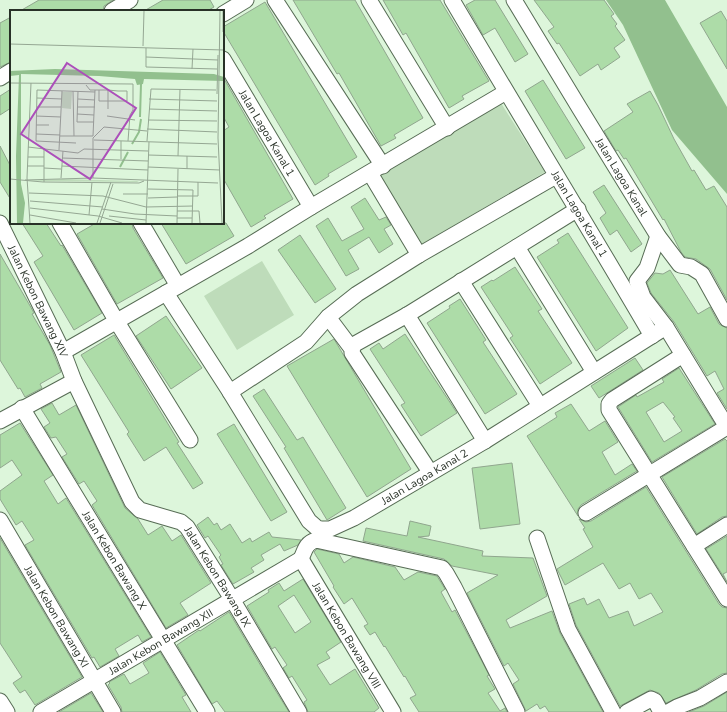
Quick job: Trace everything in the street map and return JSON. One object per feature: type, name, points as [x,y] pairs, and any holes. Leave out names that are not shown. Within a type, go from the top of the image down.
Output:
[{"type":"street","points":[[114,10],[130,0]]},
{"type":"street","points":[[224,13],[246,0]]},
{"type":"street","points":[[275,0],[376,169],[419,255]]},
{"type":"street","points":[[369,0],[447,128]]},
{"type":"street","name":"Jalan Lagoa Kanal 1","points":[[452,0],[556,176],[578,209],[652,336]]},
{"type":"street","name":"Jalan Lagoa Kanal","points":[[514,0],[658,236],[680,265],[691,267],[702,274],[727,318]]},
{"type":"street","name":"Jalan Lagoa Kanal 1","points":[[224,61],[312,207]]},
{"type":"street","points":[[0,78],[10,73]]},
{"type":"street","points":[[63,352],[248,246],[506,92]]},
{"type":"street","points":[[230,392],[306,342],[328,316],[358,294],[419,255],[556,176]]},
{"type":"street","points":[[352,348],[355,344],[407,315],[578,209]]},
{"type":"street","points":[[61,224],[117,322],[190,440]]},
{"type":"street","points":[[141,224],[172,290]]},
{"type":"street","name":"Jalan Kebon Bawang XIV","points":[[2,231],[63,352],[74,381]]},
{"type":"street","points":[[586,513],[727,427],[666,327],[643,297],[638,281],[647,268],[658,236]]},
{"type":"street","points":[[517,247],[594,372]]},
{"type":"street","points":[[462,281],[540,406]]},
{"type":"street","name":"Jalan Lagoa Kanal 2","points":[[172,290],[230,392],[309,521],[317,528],[322,530],[330,529],[348,521],[485,441],[666,327]]},
{"type":"street","points":[[407,315],[485,441]]},
{"type":"street","points":[[328,316],[352,348],[352,352],[430,472]]},
{"type":"street","points":[[683,355],[612,400],[609,404],[609,410],[727,599]]},
{"type":"street","points":[[0,421],[74,381]]},
{"type":"street","name":"Jalan Kebon Bawang IX","points":[[74,381],[132,502],[140,510],[181,522],[187,527],[232,599],[299,712]]},
{"type":"street","name":"Jalan Kebon Bawang X","points":[[22,408],[207,712]]},
{"type":"street","name":"Jalan Kebon Bawang XI","points":[[0,520],[113,712]]},
{"type":"street","points":[[694,546],[727,525]]},
{"type":"street","points":[[537,538],[568,629],[613,712]]},
{"type":"street","points":[[301,559],[307,544],[310,541],[316,540],[442,568],[451,582],[517,712]]},
{"type":"street","name":"Jalan Kebon Bawang XII","points":[[42,712],[163,639],[301,559]]},
{"type":"street","name":"Jalan Kebon Bawang VIII","points":[[301,559],[393,712]]},
{"type":"street","points":[[668,712],[700,698],[727,682]]},
{"type":"street","points":[[627,712],[651,699],[661,712]]},
{"type":"street","points":[[0,701],[7,712]]},
{"type":"shaded area","points":[[606,0],[665,0],[727,107],[727,194],[672,130],[623,25]]},
{"type":"shaded area","points":[[499,100],[545,172],[421,245],[377,173]]},
{"type":"shaded area","points":[[262,261],[294,315],[237,350],[204,296]]},
{"type":"building","points":[[39,0],[113,0],[104,6],[103,10],[22,10]]},
{"type":"building","points":[[163,0],[210,0],[214,7],[209,10],[146,10]]},
{"type":"building","points":[[293,0],[355,0],[423,118],[394,135],[396,138],[381,146],[339,73],[337,74]]},
{"type":"building","points":[[383,0],[440,0],[489,81],[462,96],[464,99],[449,108],[406,33],[403,35]]},
{"type":"building","points":[[475,0],[495,0],[528,54],[515,62],[495,28],[483,35],[466,5]]},
{"type":"building","points":[[534,0],[604,0],[614,14],[611,16],[617,24],[615,26],[625,40],[614,48],[620,57],[601,70],[598,64],[580,76],[559,43],[557,44],[548,31],[554,27]]},
{"type":"building","points":[[265,2],[357,157],[328,174],[329,176],[315,185],[224,33],[224,26]]},
{"type":"building","points":[[721,11],[727,21],[727,69],[700,23]]},
{"type":"building","points":[[10,18],[10,62],[0,67],[0,23]]},
{"type":"building","points":[[224,79],[293,199],[264,216],[266,218],[251,227],[224,180],[224,130],[229,127],[224,118]]},
{"type":"building","points":[[543,80],[585,148],[566,159],[525,91]]},
{"type":"building","points":[[10,90],[10,109],[0,115],[0,96]]},
{"type":"building","points":[[650,91],[692,171],[694,170],[706,190],[714,186],[727,207],[727,300],[710,269],[696,259],[685,257],[681,252],[664,219],[663,220],[626,158],[624,159],[618,150],[616,151],[604,131],[633,112],[627,104]]},
{"type":"building","points":[[0,146],[10,165],[10,198],[0,182]]},
{"type":"building","points":[[604,185],[642,244],[631,252],[617,230],[610,235],[600,218],[606,213],[593,192]]},
{"type":"building","points":[[365,198],[379,220],[386,217],[391,225],[384,229],[393,244],[379,253],[369,237],[348,250],[359,269],[346,276],[316,226],[328,218],[342,241],[364,229],[351,207]]},
{"type":"building","points":[[226,223],[234,236],[186,264],[162,224]]},
{"type":"building","points":[[23,224],[47,224],[61,246],[62,245],[102,313],[74,330],[34,262],[43,256]]},
{"type":"building","points":[[94,224],[132,224],[133,228],[163,278],[117,304],[77,234]]},
{"type":"building","points":[[568,233],[628,328],[596,351],[537,257],[559,243],[557,240]]},
{"type":"building","points":[[300,235],[336,289],[315,303],[278,250]]},
{"type":"building","points":[[0,254],[34,313],[32,314],[50,345],[61,372],[40,384],[42,388],[25,397],[20,388],[18,389],[0,360]]},
{"type":"building","points":[[515,267],[542,309],[538,311],[572,363],[540,384],[510,338],[513,336],[481,287]]},
{"type":"building","points":[[670,270],[698,314],[710,307],[719,324],[727,328],[727,409],[717,393],[724,389],[715,371],[707,376],[674,322],[651,293],[647,283],[655,273],[663,274]]},
{"type":"building","points":[[460,299],[486,340],[483,342],[517,394],[485,414],[427,323],[450,308],[449,306]]},
{"type":"building","points":[[166,316],[202,368],[171,389],[136,336]]},
{"type":"building","points":[[405,334],[457,413],[421,436],[401,405],[405,403],[370,349],[379,343],[383,349]]},
{"type":"building","points":[[114,335],[179,442],[177,443],[203,483],[193,489],[166,447],[144,461],[127,434],[129,432],[81,355]]},
{"type":"building","points":[[334,339],[411,469],[367,497],[287,366]]},
{"type":"building","points":[[635,358],[643,370],[599,398],[591,386]]},
{"type":"building","points":[[679,368],[715,424],[652,462],[618,407],[636,395],[637,397],[664,382],[662,379]],"holes":[[[663,402],[675,417],[673,418],[682,431],[664,442],[646,412]]]},
{"type":"building","points":[[264,389],[297,440],[303,437],[346,508],[327,520],[284,448],[286,447],[253,396]]},
{"type":"building","points":[[52,403],[59,415],[76,405],[125,508],[138,519],[148,535],[162,526],[172,541],[181,535],[211,583],[180,603],[188,615],[166,628],[92,505],[97,501],[84,481],[79,484],[62,457],[67,454],[56,437],[51,438],[44,427],[50,423],[41,409]]},
{"type":"building","points":[[571,404],[589,431],[605,421],[618,442],[602,452],[615,475],[632,464],[637,471],[581,505],[578,509],[578,516],[527,436],[557,417],[555,413]]},
{"type":"building","points":[[20,423],[53,475],[44,481],[58,504],[66,498],[151,637],[142,642],[138,635],[115,649],[119,656],[100,667],[94,657],[92,658],[25,545],[34,540],[22,521],[16,525],[0,499],[0,491],[22,475],[12,460],[0,468],[0,435]]},
{"type":"building","points":[[234,424],[287,512],[271,521],[217,434]]},
{"type":"building","points":[[725,439],[727,441],[727,516],[722,517],[697,534],[662,477]]},
{"type":"building","points":[[512,463],[520,524],[480,529],[472,468]]},
{"type":"building","points":[[646,487],[719,604],[722,607],[727,608],[727,673],[722,674],[696,690],[666,703],[659,693],[650,690],[620,706],[576,625],[569,604],[584,598],[587,605],[599,599],[609,618],[628,611],[634,626],[663,612],[651,593],[639,599],[630,583],[619,589],[603,563],[565,585],[557,569],[593,547],[583,529],[585,528],[579,519],[586,522],[591,521]]},
{"type":"building","points":[[208,517],[214,525],[217,523],[221,530],[230,524],[242,543],[250,538],[252,542],[269,532],[272,537],[301,540],[298,545],[284,551],[280,544],[261,555],[264,560],[251,568],[254,572],[233,584],[221,565],[223,564],[219,557],[221,555],[208,536],[205,538],[197,525]]},
{"type":"building","points":[[410,521],[431,526],[429,536],[418,537],[483,551],[482,556],[533,558],[547,596],[506,620],[510,628],[552,611],[560,633],[603,712],[549,712],[545,706],[540,709],[537,704],[526,711],[513,684],[519,680],[508,663],[504,666],[467,593],[498,575],[452,566],[444,559],[363,541],[366,528],[407,536]]},
{"type":"building","points":[[727,536],[727,572],[723,574],[727,582],[706,549]]},
{"type":"building","points":[[0,538],[82,677],[35,705],[25,690],[20,693],[13,683],[22,677],[0,643]]},
{"type":"building","points":[[317,549],[339,554],[344,563],[353,557],[395,567],[404,580],[418,572],[437,576],[445,589],[441,592],[452,612],[455,610],[489,675],[487,676],[495,689],[488,693],[500,711],[505,708],[507,712],[419,712],[410,698],[416,695],[405,676],[404,677],[375,632],[370,635],[364,626],[368,624],[352,598],[344,604],[314,552]]},
{"type":"building","points":[[303,579],[341,642],[326,652],[330,658],[317,665],[330,685],[355,669],[379,708],[374,712],[308,712],[304,702],[307,700],[292,676],[289,678],[283,668],[287,665],[275,647],[272,649],[247,606],[269,592],[268,590],[279,583],[284,591]],"holes":[[[294,595],[311,622],[295,633],[278,606]]]},
{"type":"building","points":[[229,612],[289,712],[225,712],[217,701],[212,704],[177,645]]},
{"type":"building","points":[[160,652],[186,695],[182,697],[191,712],[122,712],[121,707],[108,685],[110,683],[109,682],[124,674],[130,684],[149,673],[143,663]]},
{"type":"building","points":[[727,692],[727,712],[689,712],[704,706]]},
{"type":"building","points":[[91,693],[103,712],[59,712]]}]
